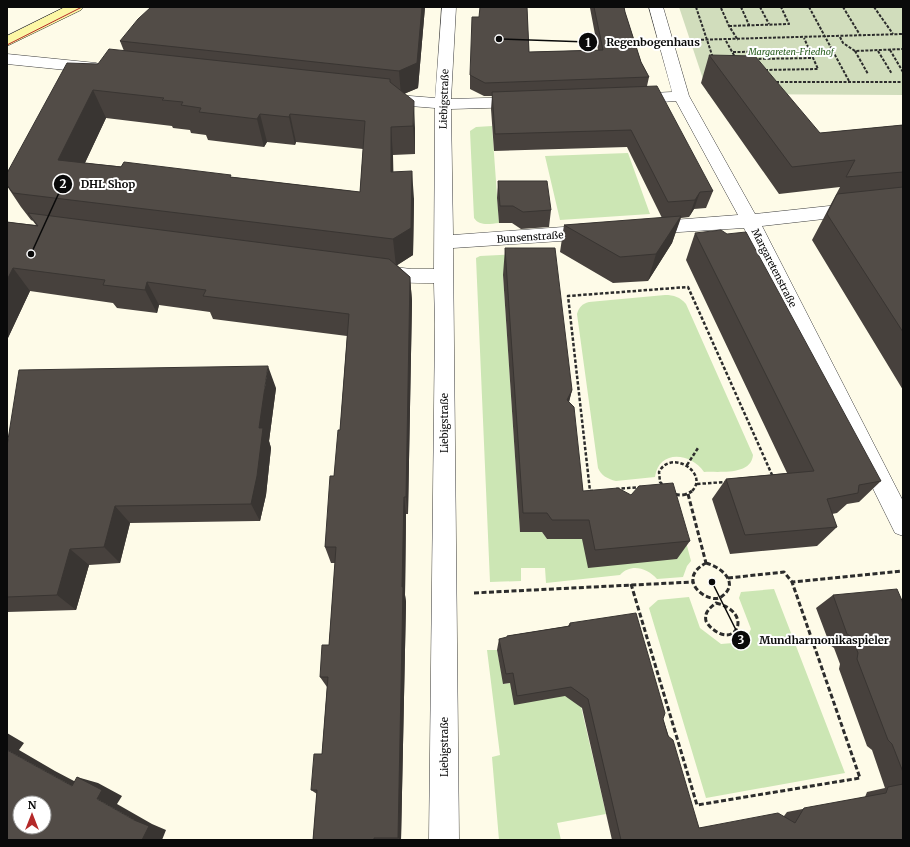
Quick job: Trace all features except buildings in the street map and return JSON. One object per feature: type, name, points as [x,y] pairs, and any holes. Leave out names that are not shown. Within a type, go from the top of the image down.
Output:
[{"type":"main road","points":[[7,42],[76,7]]},
{"type":"street","name":"Liebigstraße","points":[[444,840],[445,324],[443,276],[443,104],[449,7]]},
{"type":"street","name":"Margaretenstraße","points":[[656,7],[681,96],[750,221],[903,525]]},
{"type":"street","points":[[7,58],[65,72],[108,68]]},
{"type":"street","points":[[616,99],[681,96]]},
{"type":"street","points":[[371,98],[422,104],[538,102]]},
{"type":"street","points":[[632,230],[750,221],[903,204]]},
{"type":"street","name":"Bunsenstraße","points":[[444,242],[608,231]]},
{"type":"street","points":[[364,270],[411,276],[443,276]]},
{"type":"path","points":[[696,7],[714,61]]},
{"type":"path","points":[[741,7],[749,25]]},
{"type":"path","points":[[760,7],[769,24]]},
{"type":"path","points":[[729,26],[789,24],[781,7]]},
{"type":"path","points":[[809,7],[849,82]]},
{"type":"path","points":[[843,7],[861,36]]},
{"type":"path","points":[[874,7],[893,34]]},
{"type":"path","points":[[721,8],[729,26],[738,40]]},
{"type":"path","points":[[690,40],[738,40],[903,34]]},
{"type":"path","points":[[840,37],[843,43],[855,50],[903,49]]},
{"type":"path","points":[[763,70],[818,69],[804,38]]},
{"type":"path","points":[[726,40],[736,59]]},
{"type":"path","points":[[855,50],[868,74]]},
{"type":"path","points":[[877,50],[892,74]]},
{"type":"path","points":[[890,50],[903,72]]},
{"type":"path","points":[[733,52],[811,51]]},
{"type":"path","points":[[751,59],[813,58]]},
{"type":"path","points":[[770,82],[903,82]]},
{"type":"path","points":[[598,490],[590,491],[568,296],[688,287],[773,479],[766,480]]},
{"type":"path","points":[[687,464],[698,448]]},
{"type":"path","points":[[676,462],[687,464],[695,472],[697,478],[697,484],[694,491],[688,494],[674,494],[662,485],[659,474],[666,464],[676,462]]},
{"type":"path","points":[[697,484],[728,482]]},
{"type":"path","points":[[654,486],[662,485]]},
{"type":"path","points":[[614,489],[646,486]]},
{"type":"path","points":[[688,494],[706,564]]},
{"type":"path","points":[[706,564],[713,564],[720,568],[728,578],[729,585],[727,592],[722,597],[715,598],[701,594],[693,582],[692,575],[695,569],[700,565],[706,564]]},
{"type":"path","points":[[792,582],[903,571]]},
{"type":"path","points":[[631,584],[697,805],[860,778],[792,582],[784,572],[728,578]]},
{"type":"path","points":[[444,594],[693,582]]},
{"type":"path","points":[[715,598],[716,603]]},
{"type":"path","points":[[716,603],[725,605],[733,610],[738,617],[738,625],[735,632],[727,635],[719,634],[711,629],[706,621],[706,613],[710,606],[716,603]]},
{"type":"green space","name":"Margareten-Friedhof","points":[[679,7],[903,7],[903,95],[708,94]]},
{"type":"green space","points":[[492,126],[499,223],[485,224],[476,221],[474,218],[470,131],[476,127]]},
{"type":"green space","points":[[628,153],[650,214],[560,220],[545,156]]},
{"type":"green space","points":[[544,253],[520,275],[503,275],[520,532],[542,532],[547,539],[679,515],[691,561],[687,566],[683,577],[657,579],[649,572],[639,568],[634,568],[624,571],[620,575],[546,583],[545,568],[521,568],[521,581],[490,582],[476,258],[480,256]]},
{"type":"green space","points":[[665,295],[677,297],[686,304],[753,455],[751,462],[747,466],[741,469],[726,472],[704,472],[691,461],[684,458],[669,458],[658,468],[655,477],[616,481],[607,478],[598,468],[577,314],[581,306],[589,302]]},
{"type":"green space","points":[[774,589],[845,773],[706,798],[649,608],[658,600],[689,597],[700,628],[721,644],[745,642],[751,629],[739,598],[741,592]]},
{"type":"green space","points":[[487,650],[497,650],[504,684],[510,683],[579,698],[606,814],[557,823],[561,840],[499,840],[492,757],[500,755]]},
{"type":"tram line","points":[[7,45],[82,7]]},
{"type":"place","name":"Regenbogenhaus","points":[[499,39]]},
{"type":"place","name":"DHL Shop","points":[[31,254]]},
{"type":"place","name":"Mundharmonikaspieler","points":[[712,582]]}]
